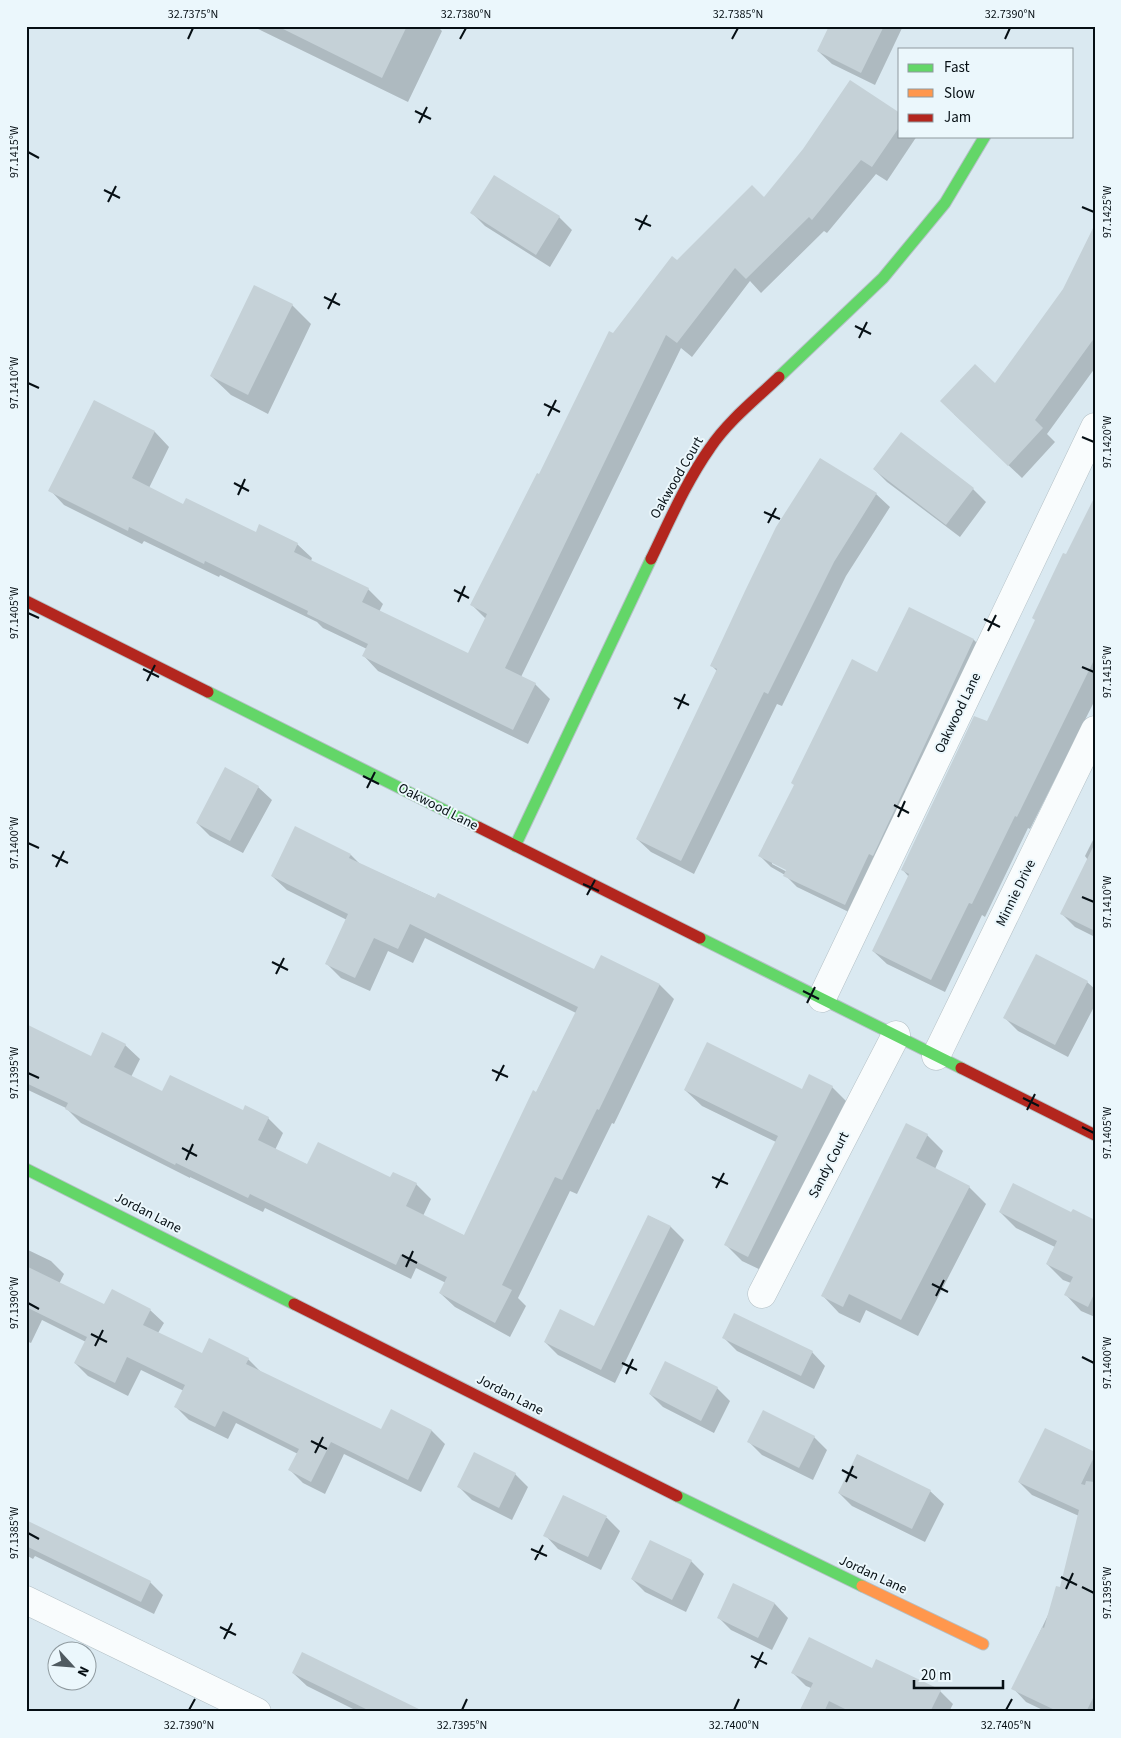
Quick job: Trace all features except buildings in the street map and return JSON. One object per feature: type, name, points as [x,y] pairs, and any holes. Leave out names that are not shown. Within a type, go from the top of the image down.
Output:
[{"type":"street","name":"Oakwood Court","points":[[515,846],[681,496],[710,447],[737,417],[883,278],[945,203],[984,138]]},
{"type":"street","name":"Oakwood Lane","points":[[822,998],[1095,427]]},
{"type":"street","name":"Oakwood Lane","points":[[26,601],[1095,1135]]},
{"type":"street","name":"Minnie Drive","points":[[936,1056],[1095,730]]},
{"type":"street","name":"Sandy Court","points":[[762,1294],[896,1035]]},
{"type":"street","name":"Jordan Lane","points":[[26,1169],[759,1537],[983,1644]]},
{"type":"street","points":[[26,1600],[257,1712]]},
{"type":"traffic: fast","points":[[779,377],[883,278],[945,203],[984,138]]},
{"type":"traffic: fast","points":[[515,846],[651,559]]},
{"type":"traffic: fast","points":[[208,692],[478,827]]},
{"type":"traffic: fast","points":[[700,938],[961,1068]]},
{"type":"traffic: fast","points":[[26,1169],[294,1304]]},
{"type":"traffic: fast","points":[[677,1496],[862,1586]]},
{"type":"traffic: slow","points":[[862,1586],[983,1644]]},
{"type":"traffic: jam","points":[[651,559],[686,488],[717,438],[734,419],[779,377]]},
{"type":"traffic: jam","points":[[26,601],[208,692]]},
{"type":"traffic: jam","points":[[478,827],[700,938]]},
{"type":"traffic: jam","points":[[961,1068],[1095,1135]]},
{"type":"traffic: jam","points":[[294,1304],[677,1496]]}]
